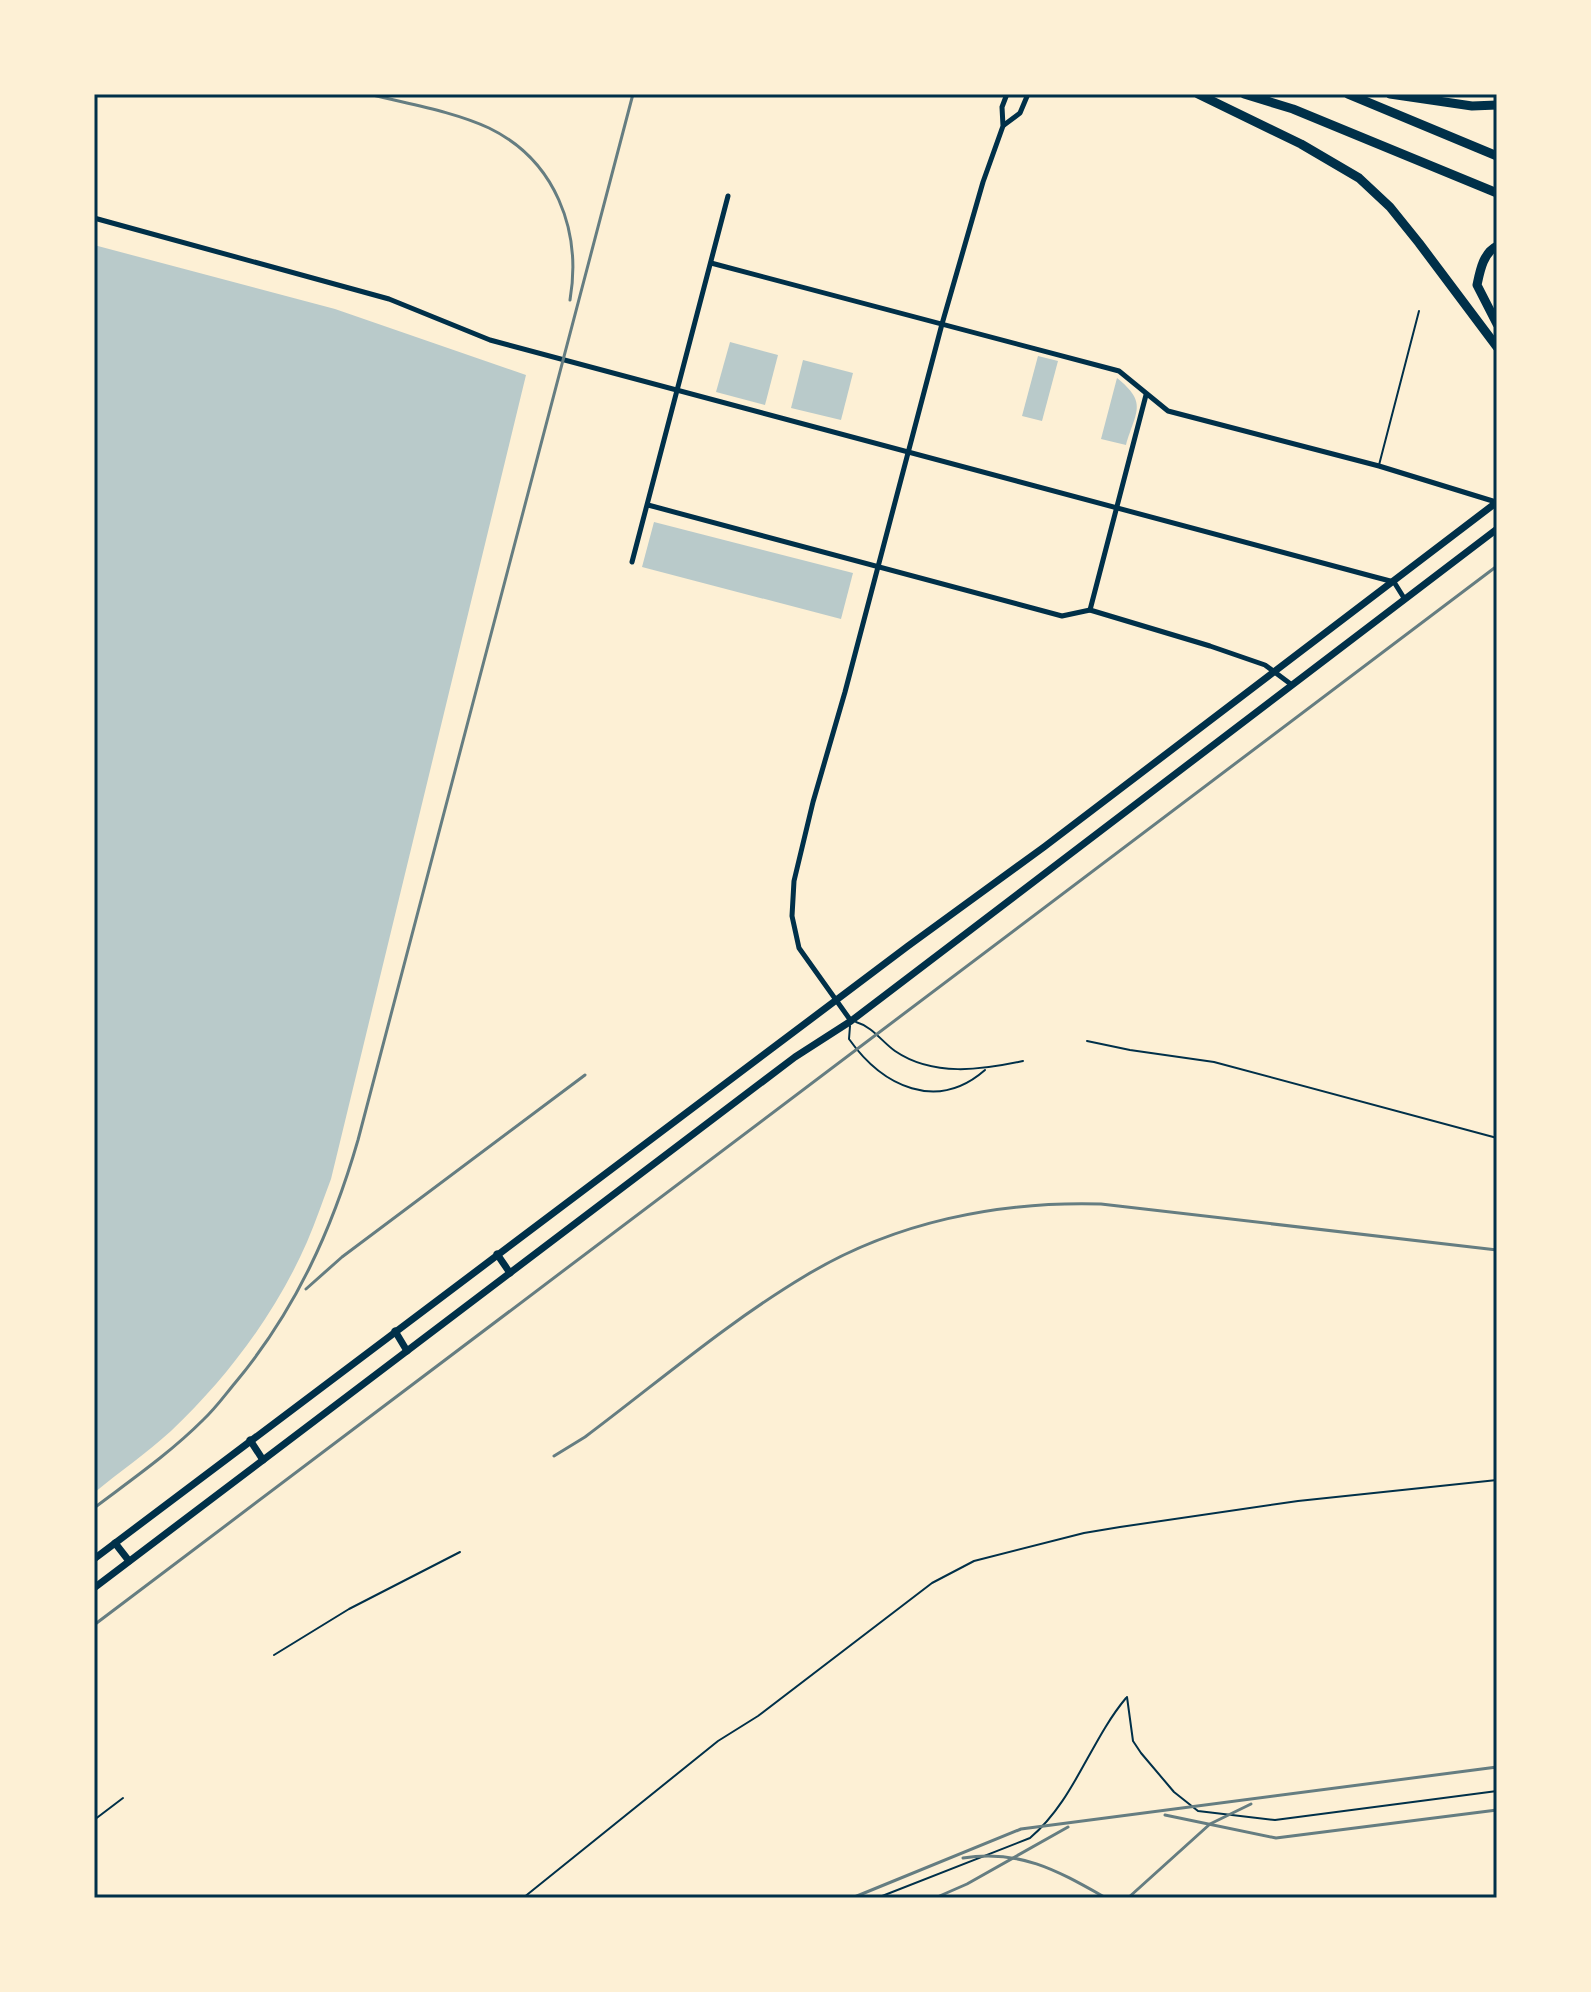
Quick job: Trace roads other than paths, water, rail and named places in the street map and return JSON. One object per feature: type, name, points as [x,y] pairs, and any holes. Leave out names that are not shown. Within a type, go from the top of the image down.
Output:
[{"type":"highway","points":[[1198,94],[1301,144],[1359,178],[1390,207],[1497,347]]},
{"type":"highway","points":[[1244,94],[1293,109],[1497,193]]},
{"type":"highway","points":[[1348,94],[1497,156]]},
{"type":"highway","points":[[1390,94],[1460,105],[1497,105]]},
{"type":"highway","points":[[1497,246],[1491,249],[1482,265],[1477,285],[1497,324]]},
{"type":"main road","points":[[94,1559],[1275,673],[1497,502]]},
{"type":"main road","points":[[94,1588],[795,1057],[851,1021],[1497,529]]},
{"type":"main road","points":[[497,1254],[510,1273]]},
{"type":"main road","points":[[395,1331],[407,1351]]},
{"type":"main road","points":[[250,1440],[263,1460]]},
{"type":"main road","points":[[115,1543],[129,1561]]},
{"type":"street","points":[[851,1021],[799,948],[793,927],[792,893],[813,802],[942,324],[983,182],[1003,126],[1002,107],[1007,94]]},
{"type":"street","points":[[1003,126],[1020,113],[1028,94]]},
{"type":"street","points":[[632,562],[728,196]]},
{"type":"street","points":[[94,218],[389,299],[490,340],[1394,582],[1404,598]]},
{"type":"street","points":[[711,263],[1119,371],[1168,411],[1379,466],[1497,502]]},
{"type":"street","points":[[1090,610],[1146,395]]},
{"type":"street","points":[[648,505],[1062,616],[1090,610],[1265,665],[1292,685]]},
{"type":"lane","points":[[1379,466],[1419,311]]},
{"type":"lane","points":[[985,1070],[969,1084],[955,1089],[941,1092],[912,1089],[884,1075],[860,1054],[849,1039],[851,1021],[868,1025],[890,1048],[913,1061],[947,1069],[985,1070],[1023,1061]]},
{"type":"lane","points":[[1087,1041],[1214,1062],[1497,1138]]},
{"type":"lane","points":[[523,1898],[718,1741],[758,1716],[932,1583],[974,1561],[1108,1529],[1298,1501],[1497,1480]]},
{"type":"lane","points":[[274,1655],[349,1609],[460,1552]]},
{"type":"lane","points":[[877,1898],[1030,1838],[1065,1794],[1106,1724],[1127,1697],[1133,1741],[1174,1792],[1198,1811],[1275,1820],[1497,1791]]},
{"type":"lane","points":[[94,1820],[123,1798]]},
{"type":"lane","points":[[94,1895],[104,1898]]},
{"type":"railway","points":[[369,94],[475,122],[512,142],[531,159],[547,178],[567,223],[572,248],[570,300]]},
{"type":"railway","points":[[94,1508],[177,1444],[207,1416],[235,1383],[293,1298],[336,1206],[358,1140],[633,94]]},
{"type":"railway","points":[[94,1625],[1497,566]]},
{"type":"railway","points":[[306,1289],[342,1257],[585,1075]]},
{"type":"railway","points":[[554,1456],[585,1437],[748,1313],[805,1276],[874,1242],[948,1219],[1024,1206],[1101,1204],[1497,1250]]},
{"type":"railway","points":[[852,1898],[1021,1829],[1497,1767]]},
{"type":"railway","points":[[1128,1898],[1210,1824],[1251,1804]]},
{"type":"railway","points":[[1165,1815],[1276,1838],[1497,1810]]},
{"type":"railway","points":[[935,1898],[967,1884],[1068,1827]]},
{"type":"railway","points":[[963,1858],[1003,1857],[1038,1864],[1106,1898]]}]
